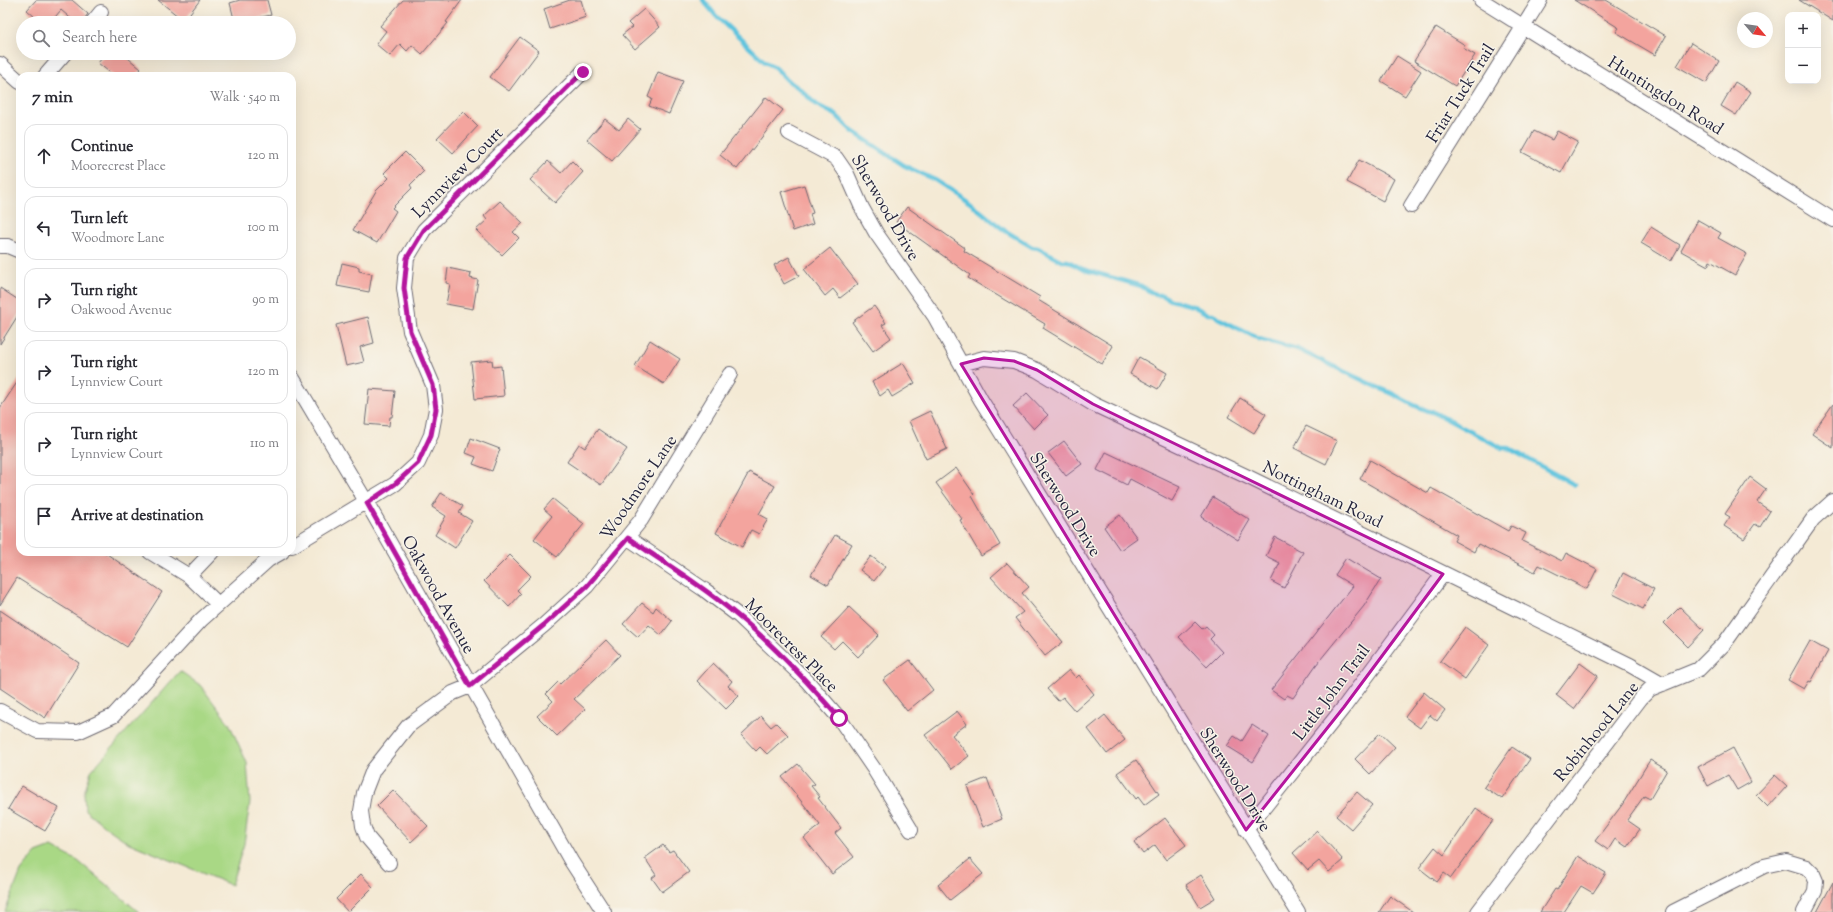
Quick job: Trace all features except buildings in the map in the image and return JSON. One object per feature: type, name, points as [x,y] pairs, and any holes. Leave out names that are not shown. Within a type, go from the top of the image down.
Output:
[{"type":"street","name":"Huntingdon Road","points":[[1481,0],[1833,220]]},
{"type":"street","name":"Friar Tuck Trail","points":[[1411,206],[1540,0]]},
{"type":"street","points":[[98,16],[101,12]]},
{"type":"street","points":[[48,72],[59,60]]},
{"type":"street","points":[[0,64],[16,78]]},
{"type":"street","name":"Lynnview Court","points":[[296,544],[367,503],[395,484],[418,463],[431,435],[436,409],[433,385],[410,331],[404,288],[407,258],[424,230],[583,72]]},
{"type":"street","name":"Sherwood Drive","points":[[789,134],[836,158],[848,174],[862,208],[876,233],[935,317],[985,407],[1298,912]]},
{"type":"street","points":[[0,246],[8,246],[16,249]]},
{"type":"street","name":"Nottingham Road","points":[[962,364],[984,358],[1014,361],[1037,370],[1093,404],[1255,480],[1630,665],[1663,684]]},
{"type":"street","name":"Woodmore Lane","points":[[389,863],[367,837],[363,826],[361,811],[364,793],[373,770],[408,726],[452,693],[470,686],[544,625],[587,586],[628,538],[730,374]]},
{"type":"street","name":"Oakwood Avenue","points":[[296,384],[367,503],[571,862],[604,912]]},
{"type":"street","name":"Robinhood Lane","points":[[1478,912],[1641,698],[1650,689],[1699,669],[1724,644],[1813,519],[1833,501]]},
{"type":"street","name":"Moorecrest Place","points":[[628,538],[706,591],[739,616],[807,681],[839,718],[866,756],[911,830]]},
{"type":"street","points":[[156,556],[189,576],[218,604]]},
{"type":"street","points":[[189,576],[208,556]]},
{"type":"street","points":[[0,711],[37,730],[78,732],[112,716],[201,620],[268,560],[275,556]]},
{"type":"street","name":"Little John Trail","points":[[1246,830],[1344,707],[1443,574]]},
{"type":"street","points":[[1673,912],[1764,866],[1786,861],[1797,863],[1814,874],[1816,881],[1815,891],[1804,912]]},
{"type":"highlighted area","points":[[984,358],[1014,361],[1037,370],[1093,404],[1443,574],[1344,707],[1246,830],[961,364]]},
{"type":"green space","points":[[180,671],[200,685],[229,723],[247,763],[250,802],[244,844],[231,885],[129,843],[107,828],[85,810],[84,793],[91,771]]},
{"type":"green space","points":[[52,847],[78,861],[139,912],[5,912],[21,871],[36,853]]},
{"type":"waterway","points":[[703,0],[716,16],[765,62],[775,67],[787,80],[800,89],[817,105],[836,115],[852,131],[905,166],[935,180],[969,202],[1004,230],[1032,247],[1038,248],[1062,261],[1068,261],[1082,269],[1141,286],[1156,295],[1162,295],[1171,300],[1193,306],[1208,314],[1214,314],[1218,318],[1259,339],[1297,349],[1419,407],[1433,412],[1502,448],[1508,448],[1575,485]]},
{"type":"route","points":[[583,72],[424,230],[407,258],[404,288],[410,331],[433,385],[436,409],[431,435],[418,463],[395,484],[367,503],[470,686],[544,625],[587,586],[628,538],[706,591],[739,616],[807,681],[839,718]]}]
